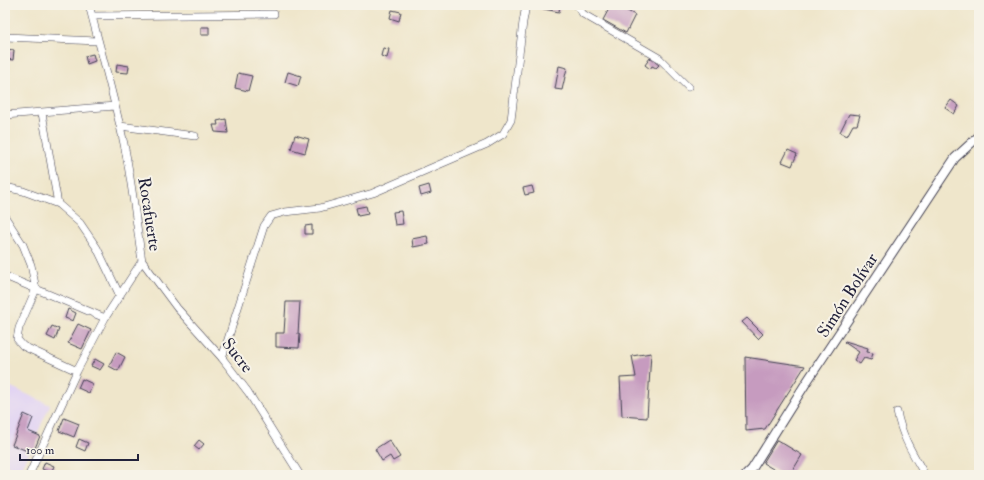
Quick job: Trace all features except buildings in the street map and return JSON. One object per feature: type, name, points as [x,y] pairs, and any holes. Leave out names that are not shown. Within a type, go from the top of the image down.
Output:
[{"type":"street","name":"Rocafuerte","points":[[29,475],[104,318],[142,261],[120,126],[106,64],[98,41],[89,5]]},
{"type":"street","points":[[222,358],[264,226],[271,216],[285,212],[320,208],[374,193],[487,144],[503,134],[511,120],[526,5]]},
{"type":"street","points":[[577,5],[583,14],[659,58],[688,87]]},
{"type":"street","points":[[92,16],[274,14]]},
{"type":"street","points":[[5,38],[98,41]]},
{"type":"street","points":[[5,115],[115,106]]},
{"type":"street","points":[[42,113],[58,204]]},
{"type":"street","points":[[120,126],[195,136]]},
{"type":"street","name":"Simón Bolívar","points":[[746,475],[752,469],[815,370],[955,158],[979,136]]},
{"type":"street","points":[[5,187],[23,190],[58,204],[80,223],[97,248],[120,296]]},
{"type":"street","points":[[5,217],[23,245],[31,265],[36,289],[19,328],[17,339],[23,346],[78,370]]},
{"type":"street","name":"Sucre","points":[[142,261],[176,308],[222,358],[248,392],[300,475]]},
{"type":"street","points":[[5,276],[104,318]]},
{"type":"street","points":[[897,412],[900,428],[906,442],[926,475]]},
{"type":"shaded area","points":[[5,384],[50,405],[21,470],[5,465]]}]
